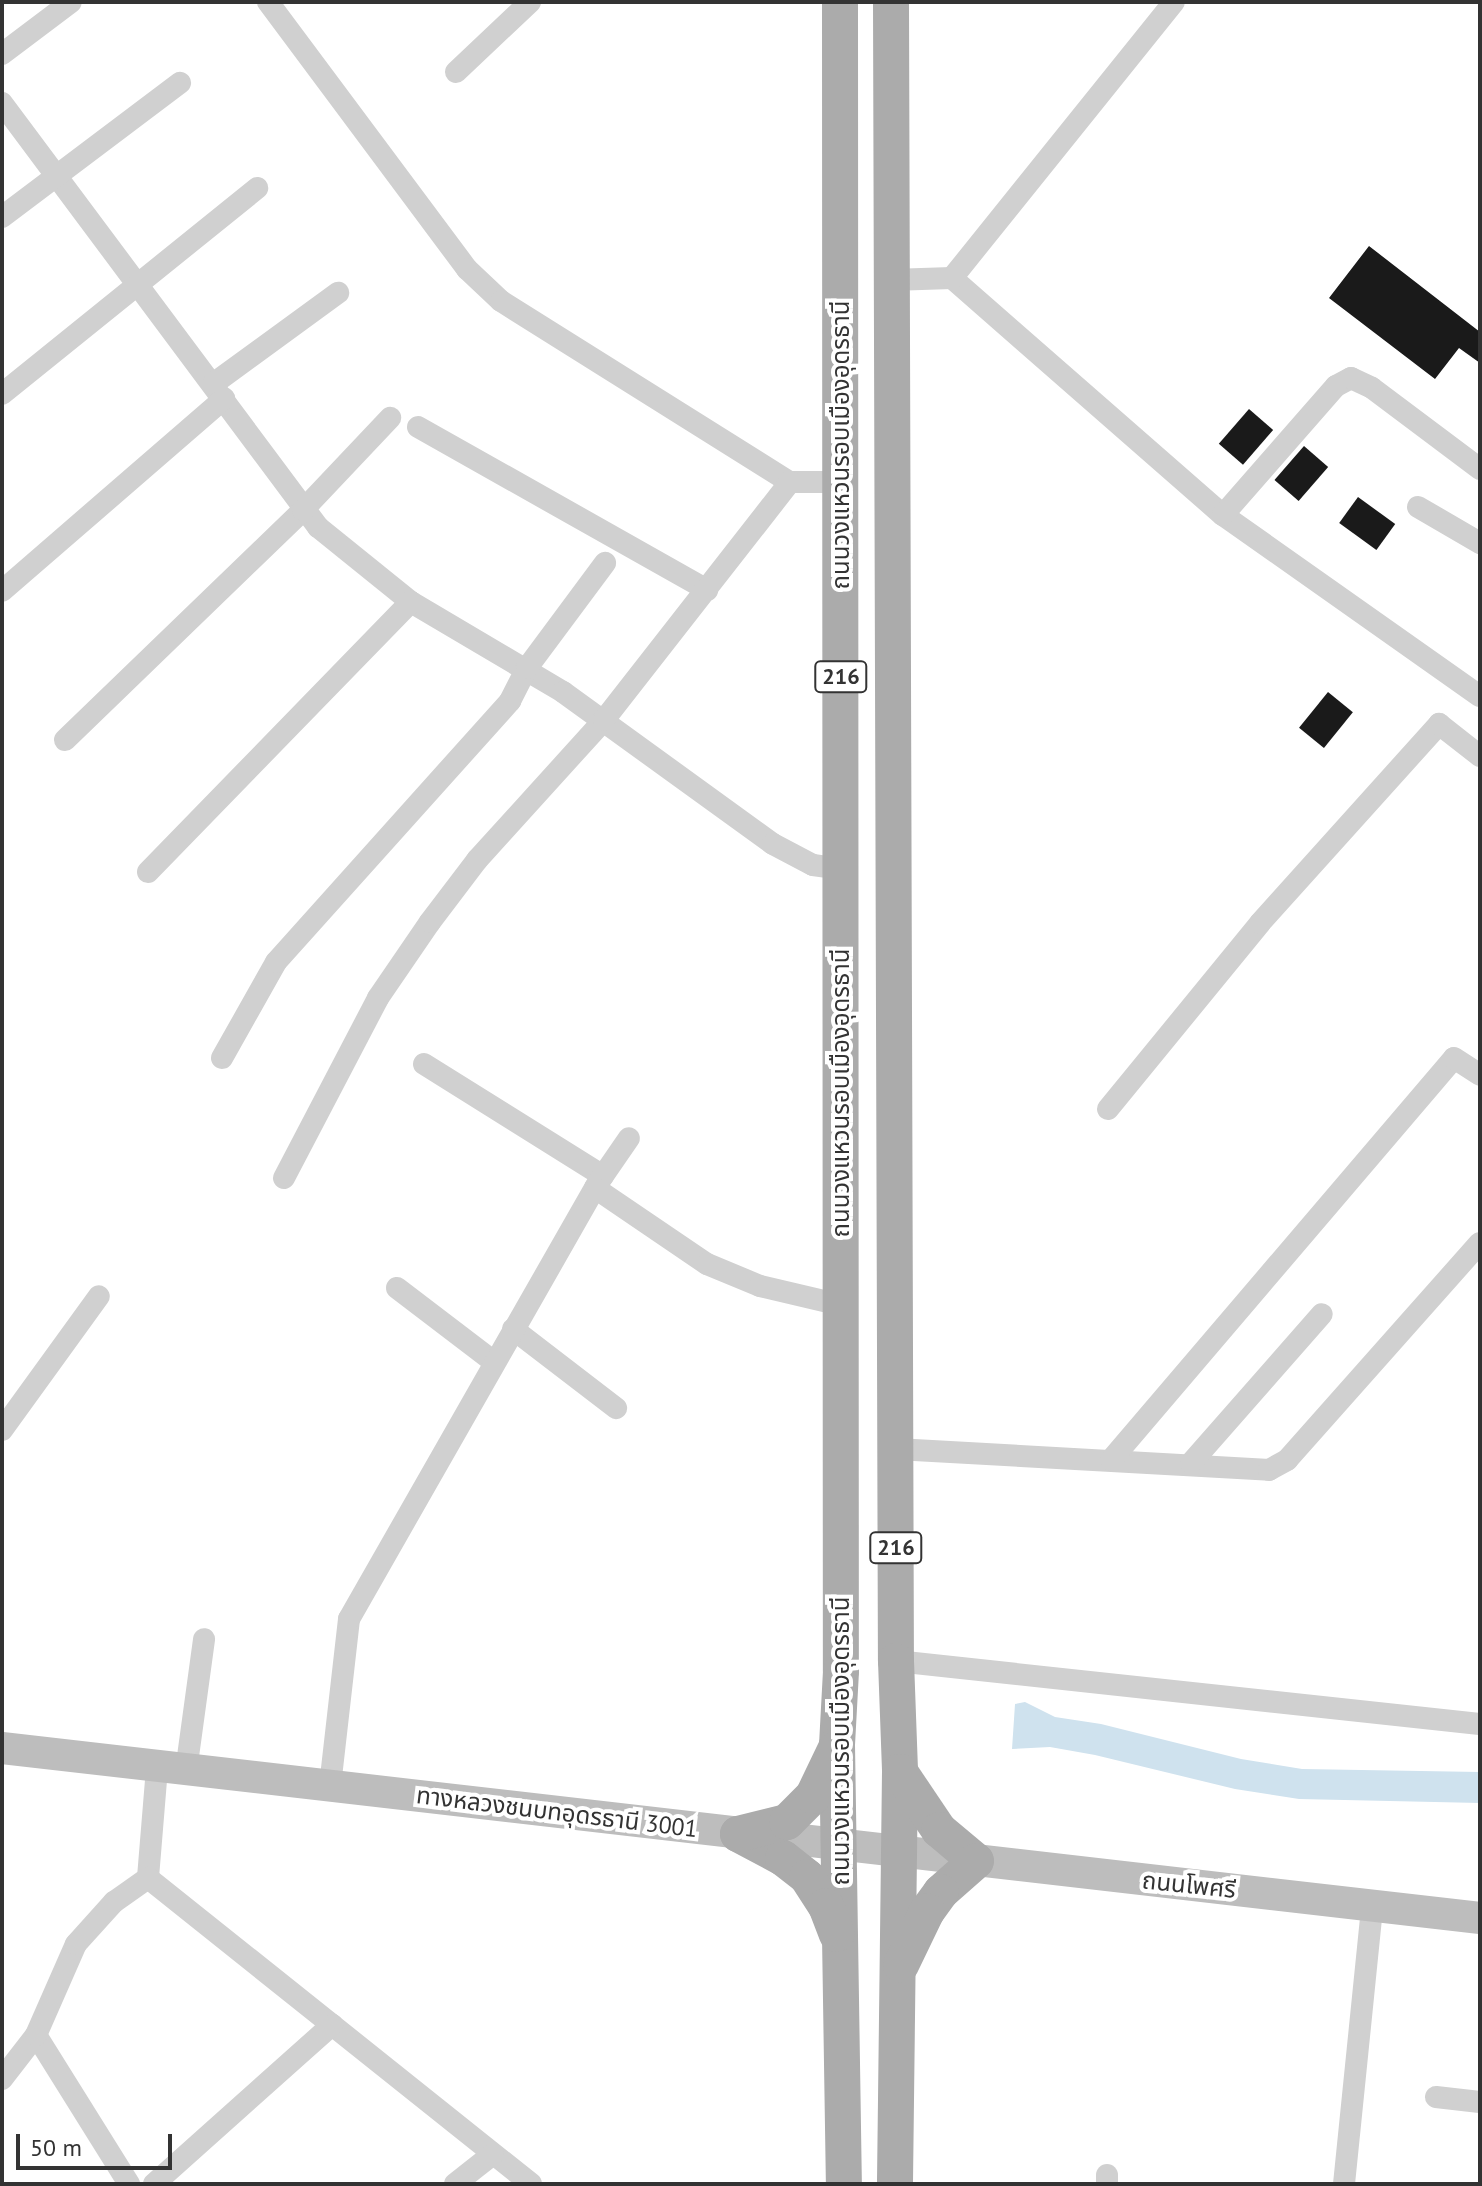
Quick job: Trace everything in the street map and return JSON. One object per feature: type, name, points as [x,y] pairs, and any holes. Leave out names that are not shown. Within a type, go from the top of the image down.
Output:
[{"type":"main road","name":"ถนนวงแหวนรอบเมืองอุดรธานี","points":[[840,2],[841,1671],[837,1745],[844,2184]]},
{"type":"main road","name":"216","points":[[891,2],[896,1661],[900,1772],[895,2184]]},
{"type":"main road","points":[[738,1834],[787,1822],[813,1796],[837,1745]]},
{"type":"main road","points":[[897,1974],[927,1911],[941,1892],[976,1861],[939,1830],[900,1772]]},
{"type":"main road","points":[[738,1834],[783,1858],[807,1877],[826,1906],[841,1947]]},
{"type":"street","points":[[2,54],[71,2]]},
{"type":"street","points":[[268,2],[467,269],[501,301],[790,482],[840,482]]},
{"type":"street","points":[[456,72],[530,2]]},
{"type":"street","points":[[952,278],[1174,2]]},
{"type":"street","points":[[2,217],[180,83]]},
{"type":"street","points":[[2,103],[318,527],[411,602],[527,668],[604,720],[793,858],[841,869]]},
{"type":"street","points":[[2,394],[257,188]]},
{"type":"street","points":[[891,280],[952,278],[1223,515],[1480,696]]},
{"type":"street","points":[[2,591],[219,391],[338,293]]},
{"type":"street","points":[[1223,515],[1336,386],[1351,378],[1372,388],[1480,469]]},
{"type":"street","points":[[65,740],[303,510],[390,418]]},
{"type":"street","points":[[418,427],[707,590]]},
{"type":"street","points":[[284,1178],[378,998],[430,922],[477,860],[604,720],[790,482]]},
{"type":"street","points":[[1418,507],[1480,543]]},
{"type":"street","points":[[222,1058],[276,962],[510,701],[527,668],[605,563]]},
{"type":"street","points":[[148,872],[411,602]]},
{"type":"street","points":[[1108,1109],[1260,923],[1439,724],[1480,756]]},
{"type":"street","points":[[1111,1460],[1454,1058],[1480,1075]]},
{"type":"street","points":[[424,1064],[599,1182],[707,1264],[760,1286],[841,1305]]},
{"type":"street","points":[[330,1786],[349,1619],[513,1329],[599,1182],[629,1138]]},
{"type":"street","points":[[896,1449],[1191,1463],[1269,1470],[1287,1460],[1480,1243]]},
{"type":"street","points":[[397,1288],[494,1362]]},
{"type":"street","points":[[2,1430],[99,1296]]},
{"type":"street","points":[[1191,1463],[1322,1314]]},
{"type":"street","points":[[513,1329],[616,1408]]},
{"type":"street","points":[[2,2079],[36,2035],[76,1944],[114,1902],[148,1878],[204,1639]]},
{"type":"street","points":[[896,1661],[1480,1724]]},
{"type":"street","name":"ทางหลวงชนบทอุดรธานี 3001","points":[[2,1748],[841,1847]]},
{"type":"street","name":"ถนนโพศรี","points":[[841,1847],[1480,1918]]},
{"type":"street","points":[[148,1878],[531,2184]]},
{"type":"street","points":[[1344,2184],[1372,1906]]},
{"type":"street","points":[[154,2184],[332,2025]]},
{"type":"street","points":[[36,2035],[129,2184]]},
{"type":"street","points":[[1436,2097],[1480,2102]]},
{"type":"street","points":[[455,2184],[493,2154]]},
{"type":"water","points":[[1025,1702],[1055,1717],[1101,1724],[1241,1759],[1302,1769],[1480,1772],[1480,1803],[1299,1799],[1235,1789],[1050,1747],[1012,1749],[1015,1704]]},
{"type":"building","points":[[1369,246],[1480,332],[1480,363],[1459,348],[1435,379],[1329,298]]},
{"type":"building","points":[[1249,409],[1273,430],[1243,465],[1219,444]]},
{"type":"building","points":[[1304,446],[1328,467],[1299,501],[1274,480]]},
{"type":"building","points":[[1358,497],[1395,524],[1376,550],[1339,523]]},
{"type":"building","points":[[1328,692],[1353,712],[1324,748],[1299,728]]}]
